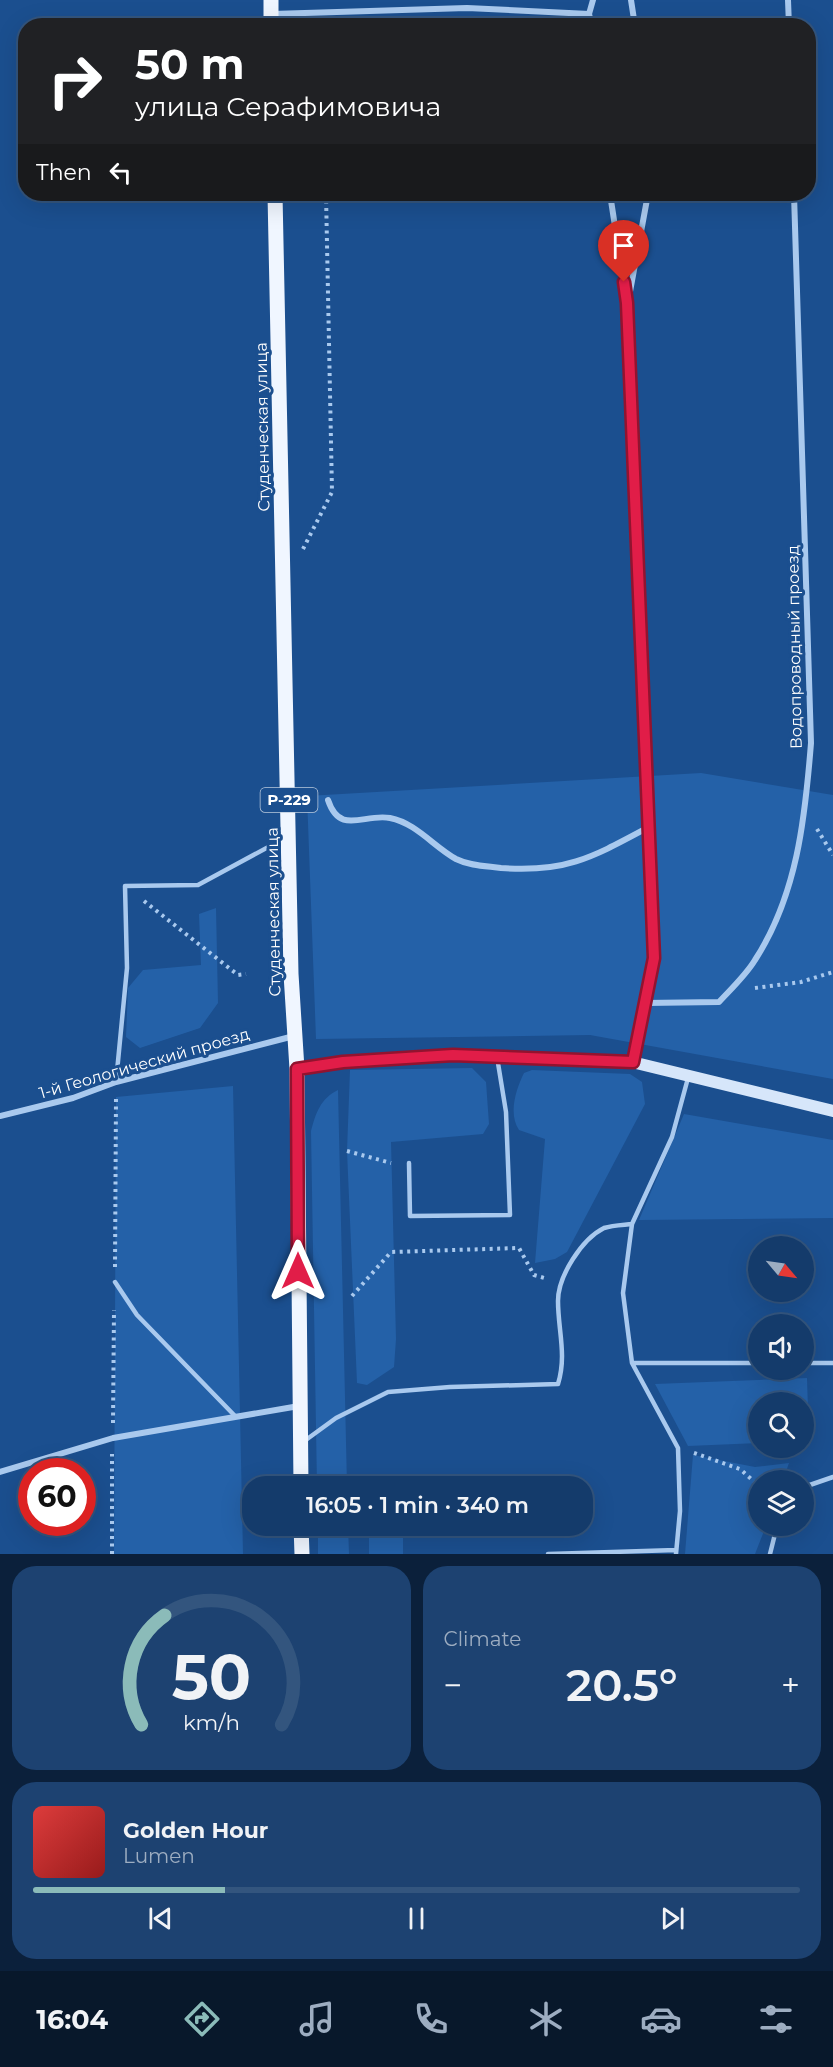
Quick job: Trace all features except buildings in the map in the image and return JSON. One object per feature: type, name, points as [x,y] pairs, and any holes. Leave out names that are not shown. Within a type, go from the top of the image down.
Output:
[{"type":"main road","name":"Студенческая улица","points":[[275,201],[294,1036],[297,1069],[301,1476]]},
{"type":"main road","points":[[302,1536],[302,1554]]},
{"type":"street","points":[[591,18],[593,0]]},
{"type":"street","points":[[631,0],[634,18]]},
{"type":"street","points":[[788,0],[789,18]]},
{"type":"street","points":[[271,13],[467,8],[590,14]]},
{"type":"street","points":[[611,201],[627,303],[654,958],[633,1062]]},
{"type":"street","points":[[627,303],[647,201]]},
{"type":"street","name":"Водопроводный проезд","points":[[720,1002],[755,961],[787,896],[805,820],[811,743],[794,201]]},
{"type":"street","points":[[328,800],[331,809],[341,819],[350,822],[389,818],[405,823],[459,860],[502,868],[534,870],[576,864],[648,827]]},
{"type":"street","points":[[645,1003],[720,1002]]},
{"type":"street","name":"1-й Геологический проезд","points":[[0,1116],[73,1098],[116,1082],[294,1036]]},
{"type":"street","points":[[297,1069],[343,1062],[453,1055],[633,1062],[833,1111]]},
{"type":"street","points":[[0,1472],[112,1438],[299,1406]]},
{"type":"lane","points":[[116,1082],[128,968],[125,886],[198,885],[290,836]]},
{"type":"lane","points":[[410,1163],[410,1216],[510,1215],[506,1112],[497,1058]]},
{"type":"lane","points":[[548,1554],[676,1552],[680,1511],[678,1448],[632,1363],[623,1293],[632,1224],[672,1137],[689,1076]]},
{"type":"lane","points":[[301,1444],[336,1418],[388,1392],[450,1387],[558,1384],[564,1348],[558,1300],[562,1281],[593,1236],[604,1228],[632,1224]]},
{"type":"lane","points":[[115,1282],[137,1315],[235,1416]]},
{"type":"lane","points":[[632,1363],[748,1363]]},
{"type":"lane","points":[[814,1363],[833,1363]]},
{"type":"lane","points":[[814,1484],[833,1477]]},
{"type":"lane","points":[[770,1554],[774,1536]]},
{"type":"path","points":[[303,550],[332,492],[326,201]]},
{"type":"path","points":[[125,886],[238,975],[246,974]]},
{"type":"path","points":[[720,1002],[739,990],[801,982],[833,972]]},
{"type":"path","points":[[112,1554],[116,1082]]},
{"type":"path","points":[[347,1151],[391,1163]]},
{"type":"path","points":[[352,1296],[391,1252],[519,1248],[534,1275],[562,1281]]},
{"type":"path","points":[[678,1448],[740,1469],[748,1476]]},
{"type":"shaded area","points":[[701,773],[833,795],[833,1079],[590,1035],[316,1039],[307,796]]},
{"type":"shaded area","points":[[216,908],[218,1003],[200,1028],[140,1048],[126,1037],[128,988],[143,970],[201,965],[199,914]]},
{"type":"shaded area","points":[[472,1068],[486,1082],[489,1124],[483,1134],[391,1142],[396,1339],[394,1367],[367,1385],[357,1383],[347,1151],[350,1070]]},
{"type":"shaded area","points":[[532,1070],[630,1074],[642,1082],[645,1104],[567,1252],[555,1259],[535,1263],[545,1139],[519,1130],[514,1117],[518,1086],[524,1073]]},
{"type":"shaded area","points":[[233,1086],[243,1554],[114,1554],[116,1097]]},
{"type":"shaded area","points":[[338,1090],[347,1476],[317,1476],[311,1131],[317,1112]]},
{"type":"shaded area","points":[[684,1114],[833,1140],[833,1218],[639,1220]]},
{"type":"shaded area","points":[[807,1380],[807,1392],[748,1392],[748,1443],[688,1446],[655,1384]]},
{"type":"shaded area","points":[[693,1455],[755,1467],[789,1463],[787,1470],[748,1470],[748,1536],[762,1536],[755,1554],[685,1554]]},
{"type":"shaded area","points":[[318,1536],[348,1536],[349,1554],[318,1554]]},
{"type":"shaded area","points":[[369,1536],[403,1536],[403,1554],[369,1554]]},
{"type":"route","points":[[298,1271],[297,1069],[343,1062],[453,1055],[633,1062],[654,958],[627,303],[624,282]]}]
